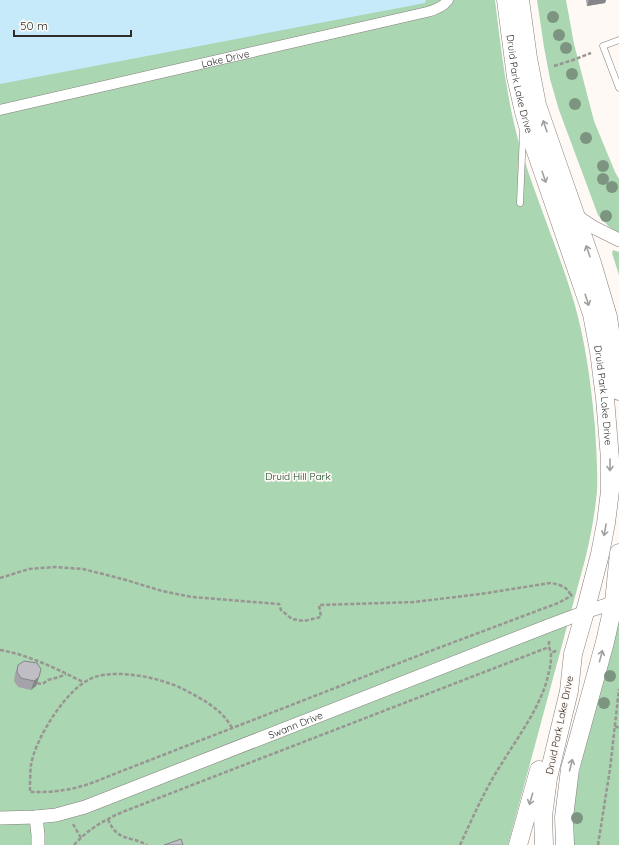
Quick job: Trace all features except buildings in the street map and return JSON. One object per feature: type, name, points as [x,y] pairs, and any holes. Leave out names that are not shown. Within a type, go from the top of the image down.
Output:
[{"type":"main road","name":"Druid Park Lake Drive","points":[[506,0],[516,77],[524,112],[532,140],[592,314],[599,350],[612,395]]},
{"type":"main road","name":"Druid Park Lake Drive","points":[[520,0],[528,58],[537,106],[592,264],[617,353],[612,395],[610,491],[606,523],[600,554],[585,612],[566,652],[569,691],[548,778],[543,816],[544,845]]},
{"type":"main road","name":"Druid Park Lake Drive","points":[[565,845],[564,817],[570,769],[616,602],[619,553]]},
{"type":"main road","points":[[518,845],[566,652]]},
{"type":"street","name":"Lake Drive","points":[[0,110],[427,12],[437,9],[448,0]]},
{"type":"street","points":[[576,216],[593,227],[619,240]]},
{"type":"street","name":"Swann Drive","points":[[0,818],[56,815],[85,807],[585,612],[616,602]]},
{"type":"street","points":[[36,817],[38,845]]},
{"type":"lane","points":[[619,40],[603,46],[619,88]]},
{"type":"lane","points":[[520,203],[524,112]]},
{"type":"path","points":[[554,66],[591,53]]},
{"type":"path","points":[[0,578],[30,569],[55,567],[83,570],[126,580],[162,591],[192,597],[279,604],[281,610],[292,619],[304,621],[321,617],[319,605],[415,602],[550,583],[564,587],[569,591],[571,596],[559,604],[425,653],[127,769],[78,787],[50,792],[30,792],[31,765],[44,732],[56,712],[69,695],[83,682],[95,677],[121,674],[148,678],[174,685],[214,707],[232,728]]},
{"type":"path","points":[[460,845],[482,797],[526,726],[541,696],[549,672],[552,652],[549,647],[549,641]]},
{"type":"path","points":[[74,845],[92,829],[108,819],[549,647]]},
{"type":"path","points":[[0,650],[39,662],[83,682]]},
{"type":"path","points":[[552,652],[566,652]]},
{"type":"path","points":[[37,683],[41,684],[66,674]]},
{"type":"path","points":[[598,845],[608,784],[619,689]]},
{"type":"path","points":[[615,726],[619,728]]},
{"type":"path","points":[[108,819],[114,832],[147,845]]},
{"type":"path","points":[[70,820],[81,838]]},
{"type":"green space","name":"Druid Hill Park","points":[[0,0],[495,0],[507,90],[514,125],[532,183],[568,282],[582,333],[588,364],[595,427],[597,475],[595,507],[586,556],[508,845],[0,845]]},
{"type":"green space","points":[[537,0],[566,0],[574,44],[594,121],[619,179],[619,234],[611,229],[598,215],[559,110],[550,79]]},
{"type":"green space","points":[[613,250],[619,252],[619,275],[612,253]]},
{"type":"green space","points":[[619,614],[619,845],[574,845],[572,821],[577,782],[606,671]]},
{"type":"water","points":[[0,0],[426,0],[425,3],[0,84]]}]
